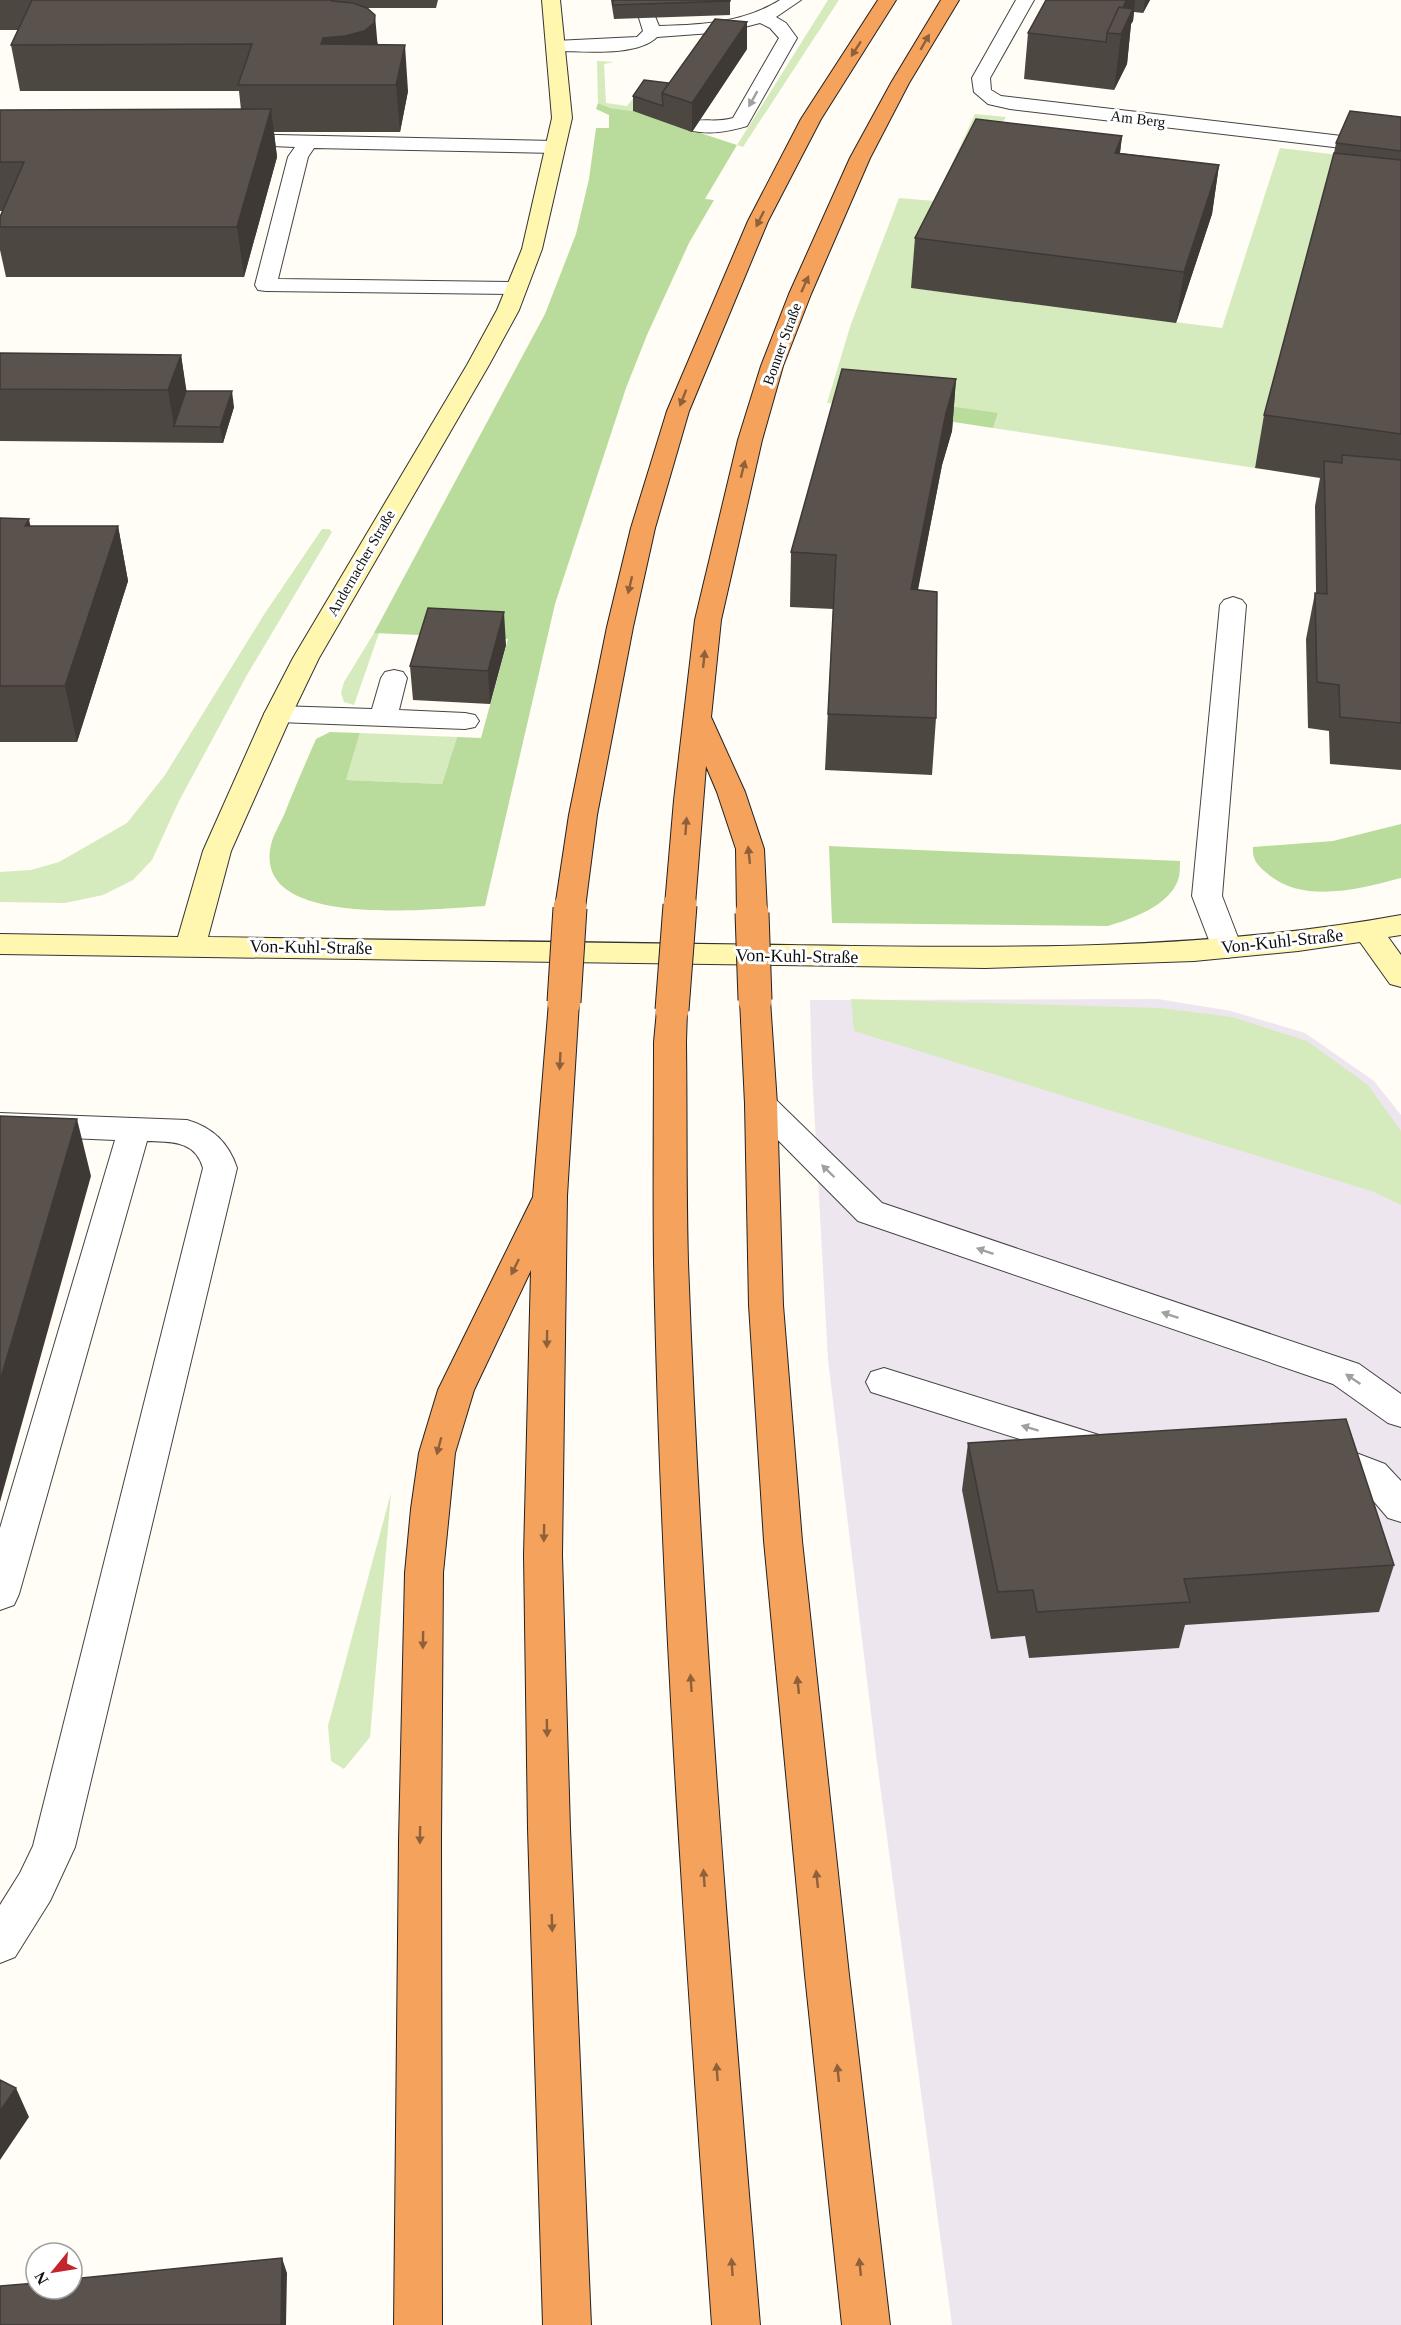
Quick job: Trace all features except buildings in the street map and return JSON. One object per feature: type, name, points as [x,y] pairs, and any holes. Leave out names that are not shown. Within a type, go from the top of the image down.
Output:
[{"type":"highway","points":[[567,2325],[549,1829],[543,1555],[550,1196],[570,908],[583,814],[620,627],[644,528],[678,411],[758,221],[811,119],[887,0]]},
{"type":"highway","name":"Bonner Straße","points":[[736,2325],[718,2095],[684,1562],[672,1285],[670,1042],[697,717],[708,620],[750,440],[772,366],[800,294],[860,158],[950,0]]},
{"type":"highway","points":[[697,717],[731,792],[750,849],[761,1104],[766,1305],[783,1541],[827,1975],[866,2325]]},
{"type":"highway","points":[[418,2325],[424,1573],[430,1509],[437,1453],[456,1390],[550,1196]]},
{"type":"street","name":"Andernacher Straße","points":[[191,945],[217,851],[278,714],[311,648],[478,365],[516,288],[532,249],[562,118],[551,0]]},
{"type":"street","name":"Von-Kuhl-Straße","points":[[191,945],[985,958],[1116,955],[1227,948],[1296,942],[1401,925]]},
{"type":"street","points":[[1368,931],[1401,978]]},
{"type":"street","points":[[0,944],[191,945]]},
{"type":"lane","points":[[702,31],[731,27],[759,18],[792,0]]},
{"type":"lane","name":"Am Berg","points":[[1025,0],[981,78],[979,86],[982,93],[989,99],[1401,149]]},
{"type":"lane","points":[[696,126],[718,128],[740,122],[788,38],[782,27],[771,20],[759,18]]},
{"type":"lane","points":[[555,46],[632,44],[643,41],[650,25],[723,35],[733,42]]},
{"type":"lane","points":[[216,140],[555,147]]},
{"type":"lane","points":[[308,143],[298,157],[266,285],[516,288]]},
{"type":"lane","points":[[1227,948],[1207,896],[1233,605]]},
{"type":"lane","points":[[383,718],[394,678]]},
{"type":"lane","points":[[278,714],[465,721]]},
{"type":"lane","points":[[761,1104],[870,1212],[1346,1374],[1401,1413]]},
{"type":"lane","points":[[0,1124],[187,1131],[208,1143],[217,1155],[220,1168],[54,1847],[35,1887],[0,1943]]},
{"type":"lane","points":[[0,1594],[134,1129]]},
{"type":"lane","points":[[884,1382],[1131,1460]]},
{"type":"lane","points":[[1286,1456],[1320,1454],[1372,1474],[1401,1507]]},
{"type":"shaded area","points":[[1158,999],[1231,1011],[1305,1033],[1374,1081],[1401,1115],[1401,2325],[952,2325],[877,1762],[828,1360],[810,1000]]},
{"type":"green space","points":[[828,0],[839,0],[743,147],[737,145]]},
{"type":"green space","points":[[597,61],[614,62],[604,64],[606,103],[627,106],[636,95],[644,96],[633,111],[610,108],[598,103]]},
{"type":"green space","points":[[598,103],[610,108],[633,111],[737,145],[705,199],[714,200],[689,243],[647,335],[626,388],[555,604],[485,906],[392,911],[353,909],[318,903],[290,892],[273,873],[271,845],[316,739],[330,732],[360,733],[346,780],[442,784],[457,737],[481,738],[508,639],[374,633],[545,314],[576,234],[589,179],[596,128],[609,128],[609,115],[596,109]]},
{"type":"green space","points":[[975,114],[1006,117],[972,167],[912,288],[1222,328],[1280,148],[1339,155],[1255,468],[993,428],[998,413],[827,403],[851,324],[899,198],[935,201]]},
{"type":"green space","points":[[877,396],[998,413],[993,428],[849,406]]},
{"type":"green space","points":[[322,529],[329,529],[332,532],[247,675],[179,801],[152,860],[133,880],[103,895],[65,903],[0,902],[0,872],[31,870],[59,862],[127,823],[165,775],[265,613]]},
{"type":"green space","points":[[374,633],[379,633],[354,705],[344,702],[341,693],[344,682]]},
{"type":"green space","points":[[360,733],[457,737],[442,784],[346,780]]},
{"type":"green space","points":[[1401,824],[1401,878],[1368,886],[1332,891],[1298,889],[1268,874],[1254,856],[1253,847],[1333,841]]},
{"type":"green space","points":[[829,846],[1180,861],[1180,870],[1173,889],[1158,904],[1127,920],[1108,926],[832,923]]},
{"type":"green space","points":[[851,999],[1160,1008],[1232,1017],[1307,1041],[1368,1085],[1401,1131],[1401,1205],[1374,1192],[854,1031]]},
{"type":"green space","points":[[391,1493],[370,1737],[344,1769],[331,1761],[328,1726]]}]
